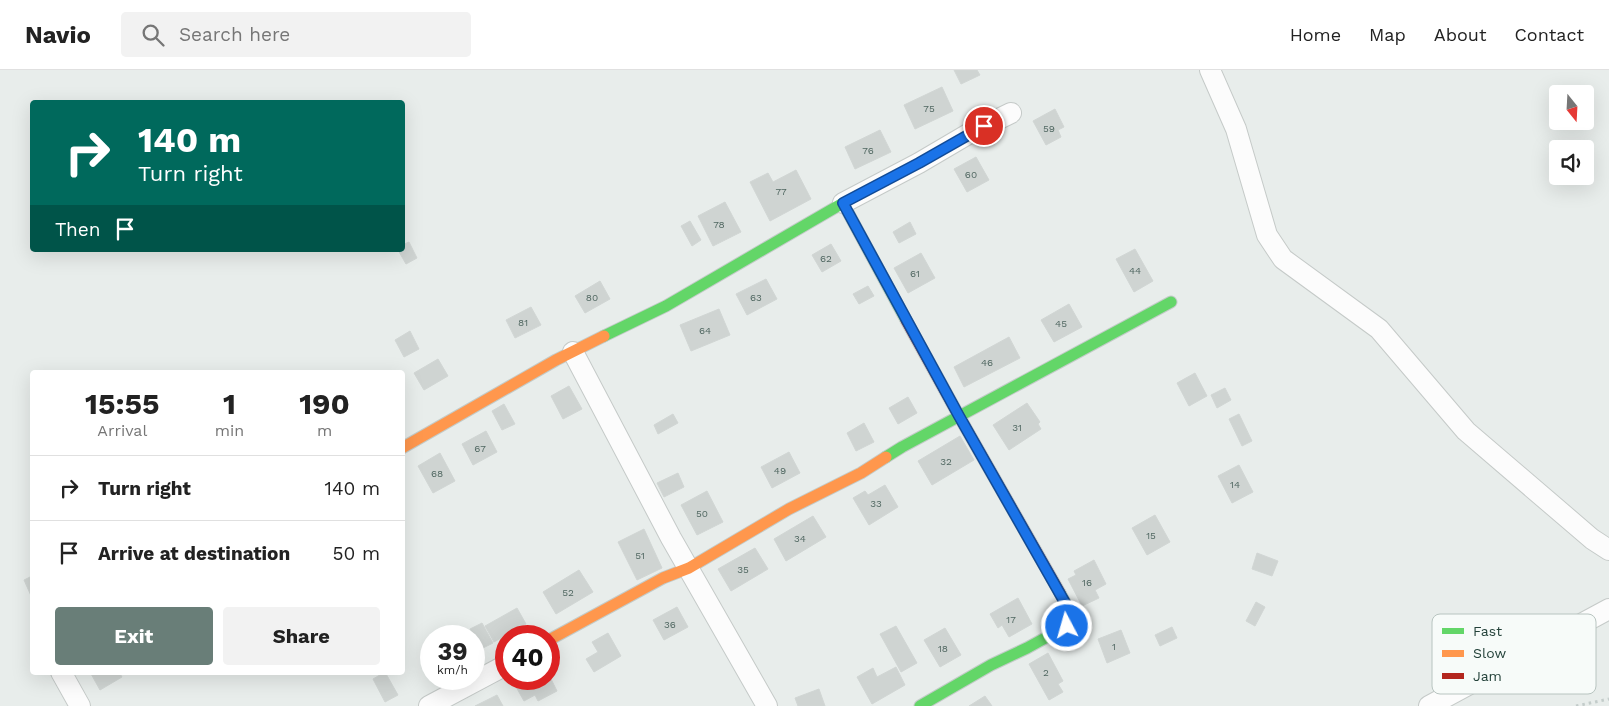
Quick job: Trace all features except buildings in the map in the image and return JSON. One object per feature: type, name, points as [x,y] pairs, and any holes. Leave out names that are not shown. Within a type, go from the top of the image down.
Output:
[{"type":"street","points":[[1210,70],[1236,129],[1267,235],[1283,259],[1379,329],[1466,431],[1592,539],[1609,550]]},
{"type":"street","points":[[405,446],[493,394],[666,306],[843,203],[919,163],[970,133],[1011,113]]},
{"type":"street","points":[[843,203],[959,416],[1068,608],[1067,626],[991,665],[920,706]]},
{"type":"street","points":[[560,634],[663,578],[689,568],[789,509],[862,473],[902,447],[1171,302]]},
{"type":"street","points":[[573,352],[634,468],[767,706]]},
{"type":"street","points":[[1596,616],[1609,609]]},
{"type":"street","points":[[429,706],[495,671]]},
{"type":"street","points":[[64,675],[80,706]]},
{"type":"street","points":[[1429,706],[1451,694]]},
{"type":"path","points":[[1576,706],[1609,699]]},
{"type":"traffic: fast","points":[[604,336],[666,306],[843,203],[906,320]]},
{"type":"traffic: fast","points":[[886,457],[1171,302]]},
{"type":"traffic: fast","points":[[920,706],[991,665],[1067,626],[1068,608],[1060,593]]},
{"type":"traffic: slow","points":[[405,446],[556,360],[604,336]]},
{"type":"traffic: slow","points":[[560,634],[663,578],[689,568],[789,509],[861,473],[886,457]]},
{"type":"traffic: jam","points":[[906,320],[1060,593]]},
{"type":"route","points":[[984,126],[843,203],[959,416],[1047,568],[1068,608],[1067,626]]}]
